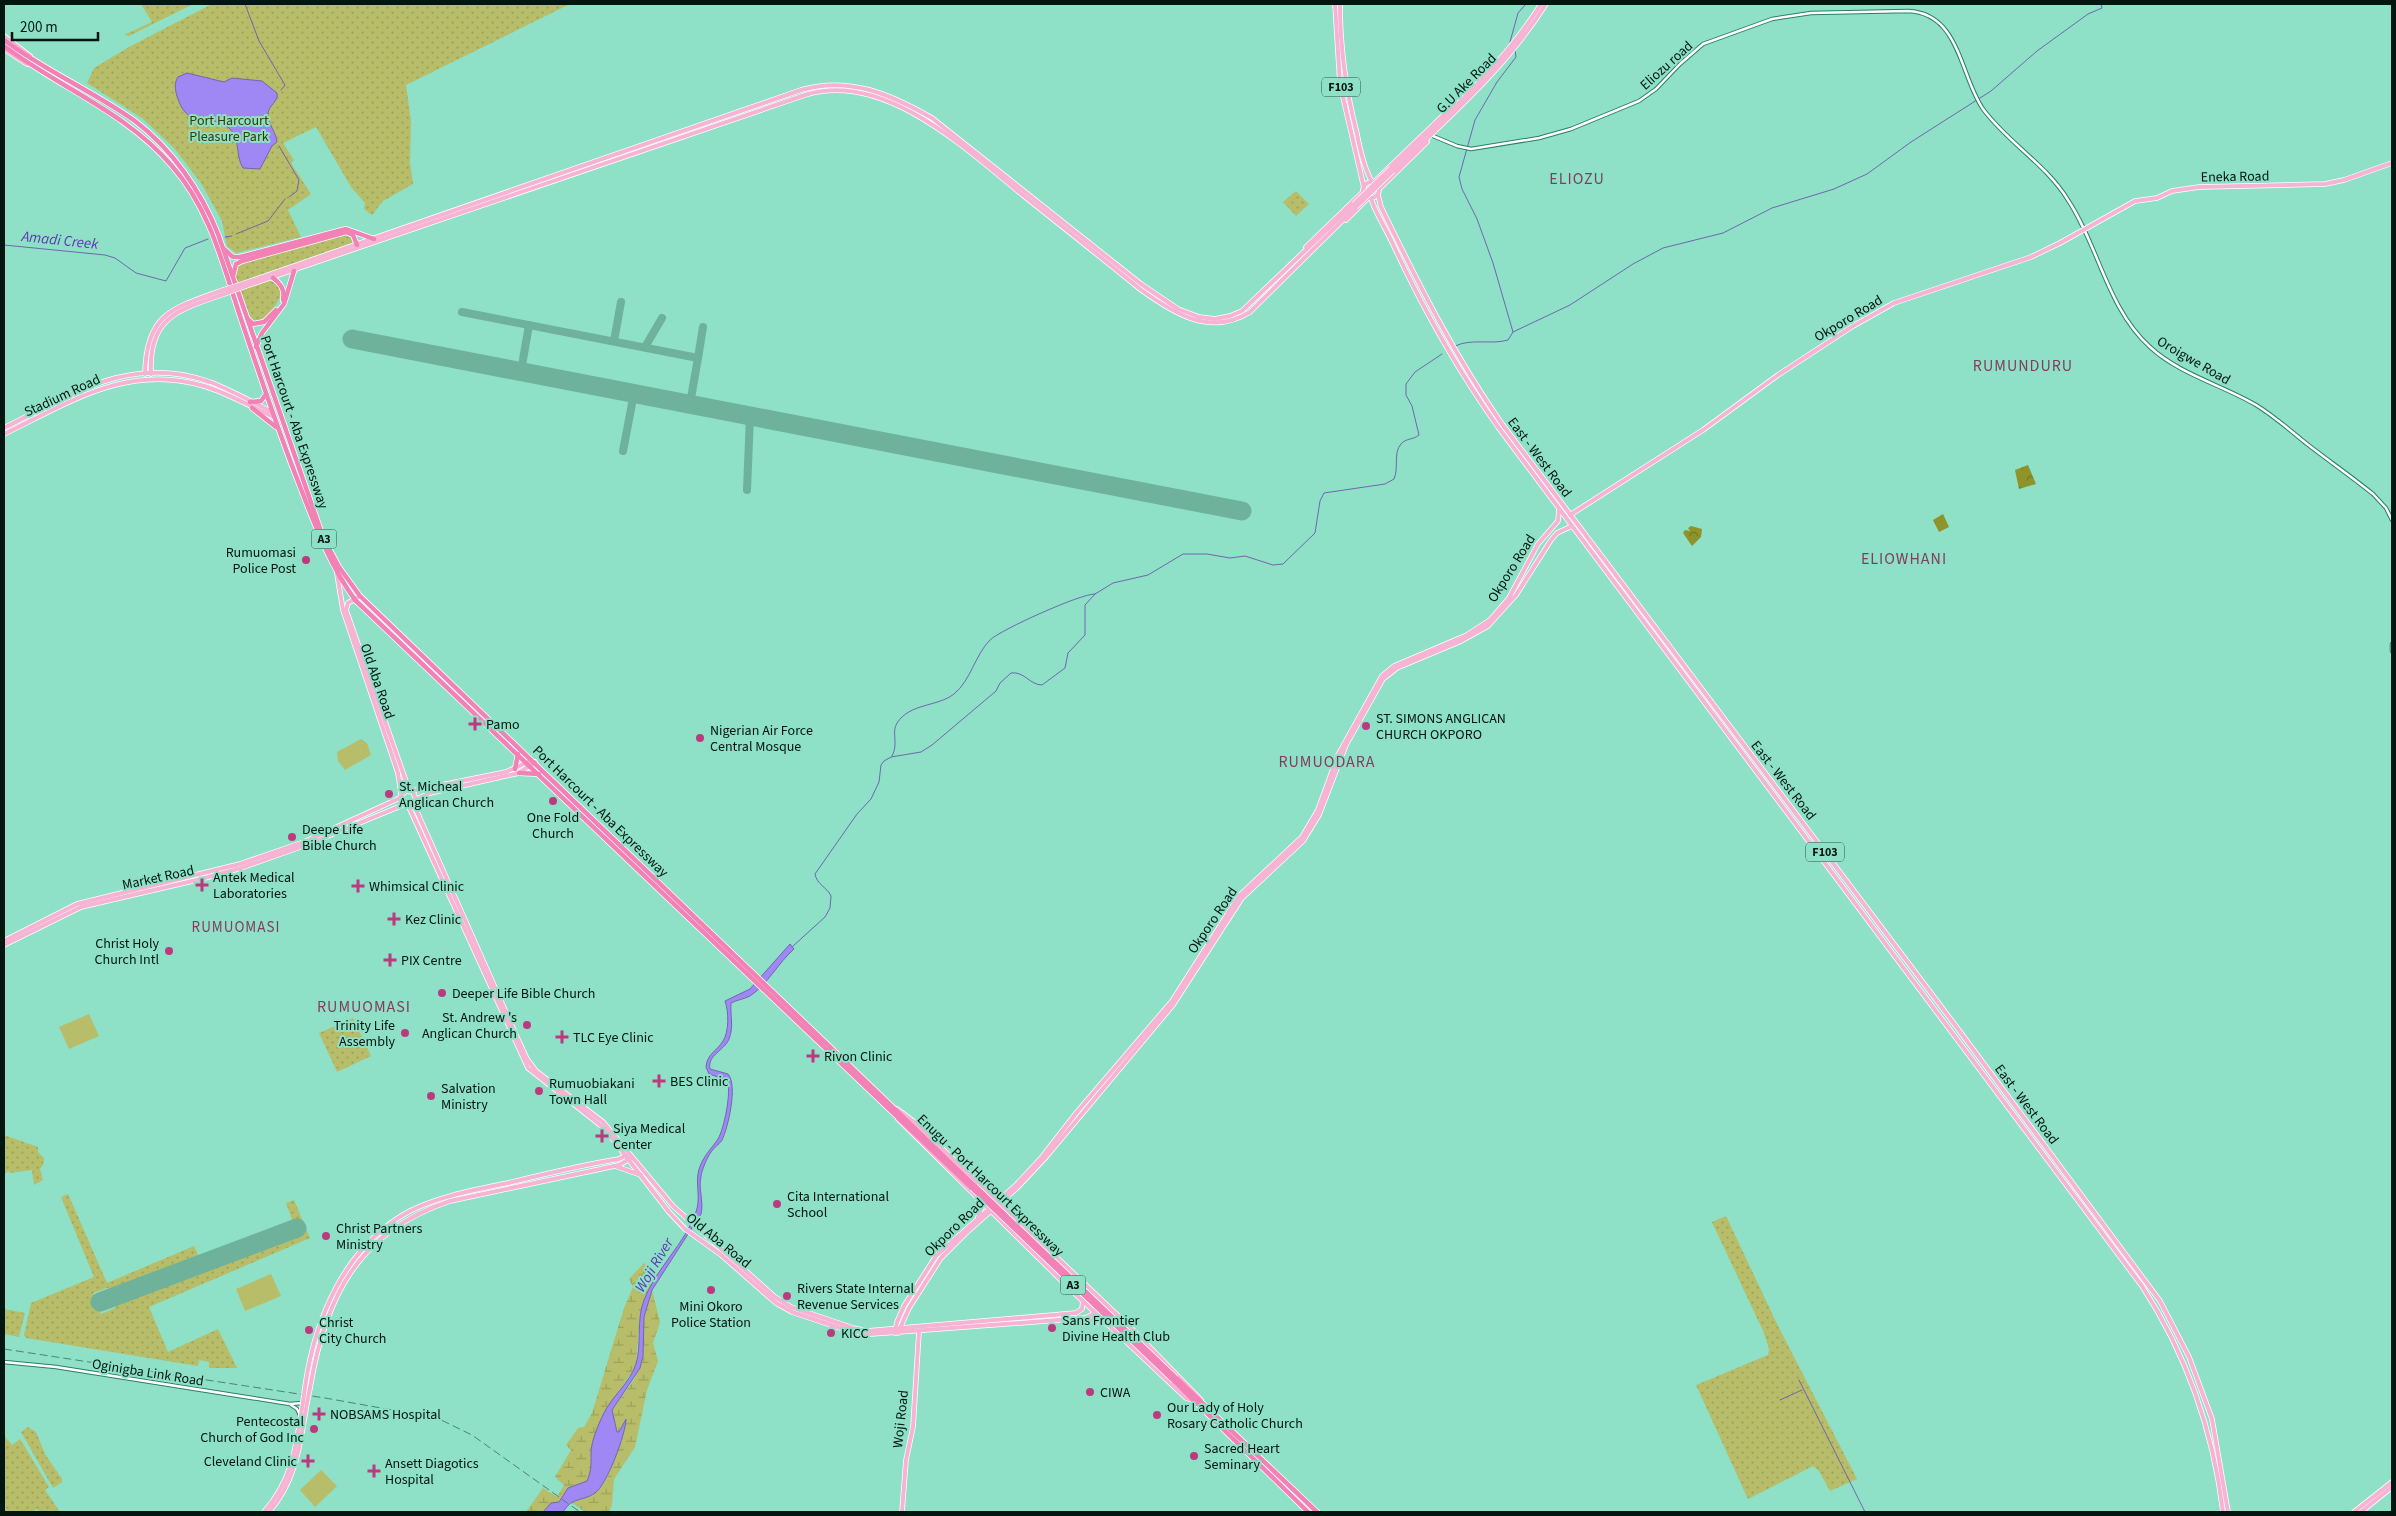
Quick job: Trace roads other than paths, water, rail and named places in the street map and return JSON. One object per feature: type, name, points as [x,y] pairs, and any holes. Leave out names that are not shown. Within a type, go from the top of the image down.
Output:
[{"type":"highway","name":"Port Harcourt - Aba Expressway","points":[[4,40],[125,114],[156,140],[178,164],[195,188],[211,217],[222,246],[323,537],[336,562],[360,596],[757,979]]},
{"type":"highway","name":"Port Harcourt - Aba Expressway","points":[[4,48],[109,111],[140,133],[174,167],[190,189],[214,236],[273,415],[320,539],[337,574],[355,600],[518,754],[531,762],[539,774],[757,979]]},
{"type":"highway","points":[[222,246],[230,255],[236,258],[346,229],[374,239]]},
{"type":"highway","points":[[233,280],[236,264],[245,259],[346,232],[353,235],[356,245]]},
{"type":"highway","points":[[256,347],[262,333],[284,304],[294,271]]},
{"type":"highway","points":[[247,318],[253,324],[261,324],[279,307],[284,293],[279,282],[273,278]]},
{"type":"highway","points":[[250,402],[261,401],[266,393]]},
{"type":"highway","points":[[252,408],[278,428]]},
{"type":"highway","points":[[515,768],[518,754]]},
{"type":"highway","points":[[519,773],[539,774]]},
{"type":"highway","name":"Enugu - Port Harcourt Expressway","points":[[757,979],[887,1106],[1175,1380],[1209,1409],[1317,1512]]},
{"type":"highway","name":"Enugu - Port Harcourt Expressway","points":[[765,987],[894,1106],[974,1187]]},
{"type":"highway","name":"Enugu - Port Harcourt Expressway","points":[[1175,1380],[1194,1401],[1308,1512]]},
{"type":"main road","name":"F103","points":[[1335,4],[1340,84],[1364,189],[1370,197]]},
{"type":"main road","name":"F103","points":[[1340,4],[1344,76],[1359,145],[1372,182],[1379,189],[1378,195]]},
{"type":"main road","points":[[1379,189],[1433,136],[1513,46],[1541,4]]},
{"type":"main road","name":"G.U Ake Road","points":[[1467,98],[1510,54],[1546,4]]},
{"type":"main road","points":[[4,36],[38,62]]},
{"type":"main road","points":[[145,378],[151,335],[162,318],[180,306],[801,90],[822,85],[841,84],[887,96],[932,118],[1141,284],[1178,309],[1191,315],[1215,318],[1236,314],[1254,302],[1370,197],[1378,195]]},
{"type":"main road","points":[[246,284],[294,271],[808,94],[831,89],[848,90],[883,100],[927,121],[1140,289],[1175,313],[1188,319],[1221,323],[1243,316],[1258,305],[1292,267],[1467,98]]},
{"type":"main road","points":[[1292,267],[1309,244],[1364,189],[1446,112],[1467,98]]},
{"type":"main road","name":"Eneka Road","points":[[2084,230],[2135,201],[2157,198],[2172,191],[2199,188],[2325,184],[2344,180],[2392,163]]},
{"type":"main road","name":"East - West Road","points":[[1378,195],[1381,207],[1413,276],[1456,354],[1502,424],[2160,1301],[2189,1357],[2212,1418],[2228,1512]]},
{"type":"main road","name":"East - West Road","points":[[1370,197],[1413,287],[1466,381],[1559,510],[2122,1258],[2154,1304],[2182,1358],[2200,1405],[2214,1458],[2223,1512]]},
{"type":"main road","points":[[1362,205],[1375,206]]},
{"type":"main road","name":"Okporo Road","points":[[1570,515],[1704,430],[1778,375],[1874,314],[1912,296],[2031,257],[2084,230]]},
{"type":"main road","points":[[152,378],[152,344],[164,322],[184,309],[224,292]]},
{"type":"main road","name":"Stadium Road","points":[[4,428],[97,382],[112,377],[145,372],[180,374],[208,381],[273,415]]},
{"type":"main road","name":"Stadium Road","points":[[4,434],[98,389],[145,378],[171,379],[201,384],[252,408],[273,415]]},
{"type":"main road","name":"Okporo Road","points":[[998,1202],[1010,1195],[1046,1157],[1095,1096],[1174,1005],[1242,898],[1298,842],[1313,821],[1338,755],[1382,676],[1394,666],[1462,637],[1490,620],[1509,598],[1534,550],[1558,521],[1559,510]]},
{"type":"main road","name":"Okporo Road","points":[[897,1331],[904,1306],[936,1256],[979,1220],[1042,1157],[1077,1112],[1162,1013],[1239,896],[1301,844],[1316,821],[1346,745],[1385,677],[1397,668],[1466,639],[1488,626],[1516,595],[1541,552],[1558,532],[1572,526]]},
{"type":"main road","points":[[1553,527],[1558,532]]},
{"type":"main road","name":"Old Aba Road","points":[[337,574],[343,610],[398,773],[401,796]]},
{"type":"main road","points":[[355,600],[360,596]]},
{"type":"main road","name":"Old Aba Road","points":[[355,600],[348,603],[346,610],[411,791]]},
{"type":"main road","points":[[531,762],[519,773],[430,793],[416,800],[414,805],[409,807],[403,806],[401,796],[411,791],[515,768],[531,762]]},
{"type":"main road","points":[[411,791],[416,800]]},
{"type":"main road","name":"Market Road","points":[[4,941],[77,904],[240,864],[304,842],[401,796]]},
{"type":"main road","name":"Old Aba Road","points":[[414,805],[527,1060],[542,1076],[603,1122],[669,1212],[686,1229],[786,1309],[856,1333],[1085,1318],[1094,1312]]},
{"type":"main road","name":"Market Road","points":[[4,945],[81,907],[241,868],[306,845],[403,806]]},
{"type":"main road","name":"Old Aba Road","points":[[409,807],[525,1063],[538,1077],[600,1124],[620,1149],[668,1201],[775,1297],[790,1307],[857,1329],[897,1331]]},
{"type":"main road","points":[[1876,932],[1881,927]]},
{"type":"main road","points":[[887,1106],[904,1128],[1094,1312],[1186,1398],[1194,1401]]},
{"type":"main road","points":[[894,1106],[913,1121],[1193,1388],[1209,1409]]},
{"type":"main road","points":[[614,1160],[620,1149]]},
{"type":"main road","points":[[270,1512],[287,1488],[295,1469],[304,1402],[317,1332],[333,1292],[352,1264],[389,1225],[410,1211],[453,1196],[571,1168],[629,1157]]},
{"type":"main road","points":[[307,1387],[318,1345],[335,1296],[373,1246],[393,1229],[423,1211],[450,1201],[613,1166],[629,1157]]},
{"type":"main road","points":[[613,1166],[642,1175]]},
{"type":"main road","points":[[1010,1195],[1006,1205],[1014,1217]]},
{"type":"main road","points":[[977,1198],[981,1209],[979,1220],[991,1216],[1002,1222]]},
{"type":"main road","points":[[1071,1289],[1066,1278],[1068,1275],[1074,1274]]},
{"type":"main road","points":[[1094,1312],[1099,1304],[1099,1298]]},
{"type":"main road","name":"Old Aba Road","points":[[919,1330],[1076,1314],[1082,1309],[1083,1300]]},
{"type":"main road","points":[[1085,1318],[1109,1325]]},
{"type":"main road","name":"Woji Road","points":[[902,1512],[906,1460],[913,1427],[919,1330]]},
{"type":"main road","points":[[264,1512],[279,1492],[290,1471],[304,1402]]},
{"type":"main road","points":[[2354,1512],[2392,1482]]},
{"type":"main road","points":[[2361,1512],[2392,1487]]},
{"type":"street","name":"Eliozu road","points":[[1433,136],[1460,147],[1471,149],[1539,138],[1563,132],[1647,96],[1703,44],[1787,15],[1908,11],[1926,14],[1940,24],[1954,41],[1979,102]]},
{"type":"street","name":"Oroigwe Road","points":[[1979,102],[1993,121],[2060,187],[2084,230],[2104,278],[2129,320],[2148,345],[2177,365],[2268,413],[2373,494],[2383,504],[2392,520]]},
{"type":"street","points":[[2392,644],[2392,651]]},
{"type":"street","name":"Oginigba Link Road","points":[[4,1362],[56,1367],[290,1404],[304,1402]]},
{"type":"street","points":[[290,1404],[297,1409],[300,1416]]},
{"type":"waterway","name":"Amadi Creek","points":[[245,4],[259,41],[285,85],[281,90]]},
{"type":"waterway","points":[[1510,42],[1518,13],[1526,4]]},
{"type":"waterway","points":[[1513,332],[1570,305],[1633,264],[1663,248],[1723,233],[1772,208],[1834,189],[1867,174],[1911,142],[1991,91],[2037,51],[2088,14],[2102,8],[2101,4]]},
{"type":"waterway","points":[[1455,346],[1468,342],[1508,340],[1513,332],[1493,263],[1477,219],[1462,189],[1459,177],[1475,120],[1497,82],[1516,57],[1515,50]]},
{"type":"waterway","name":"Amadi Creek","points":[[279,146],[299,180],[297,191],[289,197]]},
{"type":"waterway","name":"Amadi Creek","points":[[236,234],[268,221],[285,199]]},
{"type":"waterway","name":"Amadi Creek","points":[[225,237],[232,236]]},
{"type":"waterway","name":"Amadi Creek","points":[[4,245],[105,255],[115,258],[136,273],[166,281],[185,248],[208,239]]},
{"type":"waterway","points":[[792,947],[825,917],[830,908],[831,896],[818,881],[815,874],[857,814],[871,799],[879,782],[881,765],[884,761],[891,757],[921,752],[932,745],[996,691],[1000,683],[1011,673],[1020,674],[1034,683],[1042,685],[1065,668],[1068,653],[1085,635],[1085,605],[1095,594],[1113,583],[1148,575],[1183,554],[1207,554],[1230,558],[1245,556],[1273,565],[1283,564],[1315,533],[1320,501],[1324,493],[1385,484],[1394,479],[1397,452],[1401,444],[1419,435],[1412,406],[1406,395],[1406,384],[1415,372],[1442,354]]},
{"type":"waterway","points":[[892,756],[895,747],[895,727],[902,717],[916,708],[940,701],[954,694],[965,682],[980,653],[990,640],[1009,628],[1041,613],[1075,599],[1095,594]]},
{"type":"waterway","points":[[1799,1380],[1865,1512]]},
{"type":"waterway","points":[[1780,1400],[1802,1390]]},
{"type":"railway","points":[[4,1349],[325,1398],[437,1418],[472,1435],[580,1512]]},
{"type":"place","name":"Rumuomasi Police Post","points":[[306,560]]},
{"type":"place","name":"Pamo","points":[[475,724]]},
{"type":"place","name":"ST. SIMONS ANGLICAN CHURCH OKPORO","points":[[1366,726]]},
{"type":"place","name":"Nigerian Air Force Central Mosque","points":[[700,738]]},
{"type":"place","name":"St. Micheal Anglican Church","points":[[389,794]]},
{"type":"place","name":"One Fold Church","points":[[553,801]]},
{"type":"place","name":"Deepe Life Bible Church","points":[[292,837]]},
{"type":"place","name":"Antek Medical Laboratories","points":[[202,885]]},
{"type":"place","name":"Whimsical Clinic","points":[[358,886]]},
{"type":"place","name":"Kez Clinic","points":[[394,919]]},
{"type":"place","name":"Christ Holy Church Intl","points":[[169,951]]},
{"type":"place","name":"PIX Centre","points":[[390,960]]},
{"type":"place","name":"Deeper Life Bible Church","points":[[442,993]]},
{"type":"place","name":"St. Andrew 's Anglican Church","points":[[527,1025]]},
{"type":"place","name":"Trinity Life Assembly","points":[[405,1033]]},
{"type":"place","name":"TLC Eye Clinic","points":[[562,1037]]},
{"type":"place","name":"Rivon Clinic","points":[[813,1056]]},
{"type":"place","name":"BES Clinic","points":[[659,1081]]},
{"type":"place","name":"Rumuobiakani Town Hall","points":[[539,1091]]},
{"type":"place","name":"Salvation Ministry","points":[[431,1096]]},
{"type":"place","name":"Siya Medical Center","points":[[602,1136]]},
{"type":"place","name":"Cita International School","points":[[777,1204]]},
{"type":"place","name":"Christ Partners Ministry","points":[[326,1236]]},
{"type":"place","name":"Mini Okoro Police Station","points":[[711,1290]]},
{"type":"place","name":"Rivers State Internal Revenue Services","points":[[787,1296]]},
{"type":"place","name":"Sans Frontier Divine Health Club","points":[[1052,1328]]},
{"type":"place","name":"Christ City Church","points":[[309,1330]]},
{"type":"place","name":"KICC","points":[[831,1333]]},
{"type":"place","name":"CIWA","points":[[1090,1392]]},
{"type":"place","name":"NOBSAMS Hospital","points":[[319,1414]]},
{"type":"place","name":"Our Lady of Holy Rosary Catholic Church","points":[[1157,1415]]},
{"type":"place","name":"Pentecostal Church of God Inc","points":[[314,1429]]},
{"type":"place","name":"Sacred Heart Seminary","points":[[1194,1456]]},
{"type":"place","name":"Cleveland Clinic","points":[[308,1461]]},
{"type":"place","name":"Ansett Diagotics Hospital","points":[[374,1471]]},
{"type":"district","name":"ELIOZU","points":[[1577,178]]},
{"type":"district","name":"RUMUNDURU","points":[[2023,365]]},
{"type":"district","name":"ELIOWHANI","points":[[1904,558]]},
{"type":"district","name":"RUMUODARA","points":[[1327,761]]},
{"type":"district","name":"RUMUOMASI","points":[[236,927]]},
{"type":"district","name":"RUMUOMASI","points":[[364,1006]]},
{"type":"park label","name":"Port Harcourt Pleasure Park","points":[[229,128]]},
{"type":"water label","name":"Woji River","points":[[654,1265]]}]
